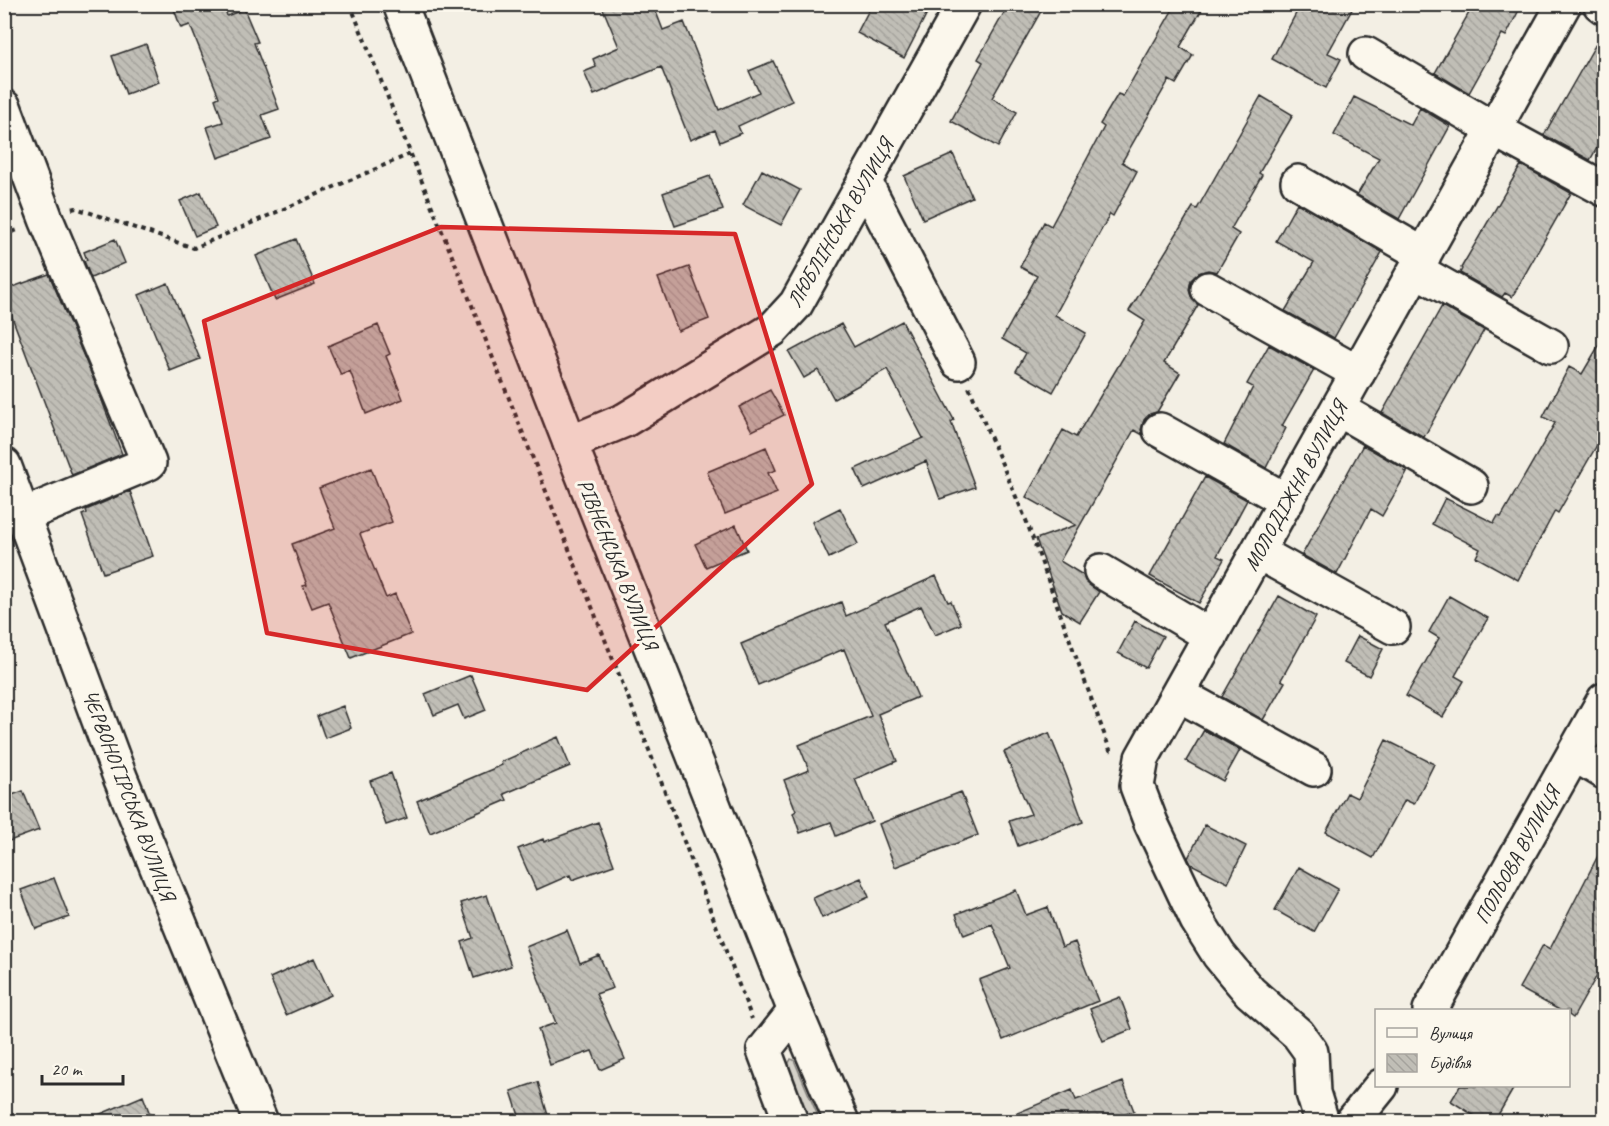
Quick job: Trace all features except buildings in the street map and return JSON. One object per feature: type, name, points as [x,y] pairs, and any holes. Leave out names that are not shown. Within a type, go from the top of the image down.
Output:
[{"type":"street","name":"РІВНЕНСЬКА ВУЛИЦЯ","points":[[400,4],[570,443],[795,1011],[842,1122]]},
{"type":"street","name":"ЛЮБЛІНСЬКА ВУЛИЦЯ","points":[[570,443],[625,420],[772,330],[796,304],[964,4]]},
{"type":"street","name":"МОЛОДІЖНА ВУЛИЦЯ","points":[[1322,1122],[1313,1093],[1311,1052],[1298,1034],[1250,992],[1219,955],[1197,920],[1151,823],[1137,786],[1142,758],[1564,4]]},
{"type":"street","points":[[1599,4],[1605,7]]},
{"type":"street","points":[[1366,54],[1495,130],[1605,189]]},
{"type":"street","points":[[4,107],[46,219],[149,463],[24,515]]},
{"type":"street","points":[[866,182],[958,362]]},
{"type":"street","points":[[1298,182],[1551,346]]},
{"type":"street","points":[[1208,289],[1358,373]]},
{"type":"street","points":[[1338,409],[1471,486]]},
{"type":"street","points":[[1160,430],[1287,501]]},
{"type":"street","name":"ЧЕРВОНОГІРСЬКА ВУЛИЦЯ","points":[[4,465],[120,777],[261,1121]]},
{"type":"street","points":[[1258,552],[1393,627]]},
{"type":"street","points":[[1101,571],[1211,636]]},
{"type":"street","points":[[1178,694],[1314,770]]},
{"type":"street","name":"ПОЛЬОВА ВУЛИЦЯ","points":[[1431,1009],[1605,700]]},
{"type":"street","points":[[1574,754],[1605,772]]},
{"type":"street","points":[[791,1122],[764,1050],[795,1011]]},
{"type":"street","points":[[1352,1122],[1380,1087]]},
{"type":"path","points":[[350,4],[649,750],[764,1050]]},
{"type":"path","points":[[4,236],[76,208],[194,248],[410,154]]},
{"type":"path","points":[[958,362],[1026,520],[1110,750],[1142,758]]},
{"type":"highlighted area","points":[[441,227],[735,234],[812,484],[587,690],[267,633],[204,321]]},
{"type":"shaded area","points":[[791,1059],[794,1060],[820,1121],[803,1121],[788,1081],[787,1073]]}]
